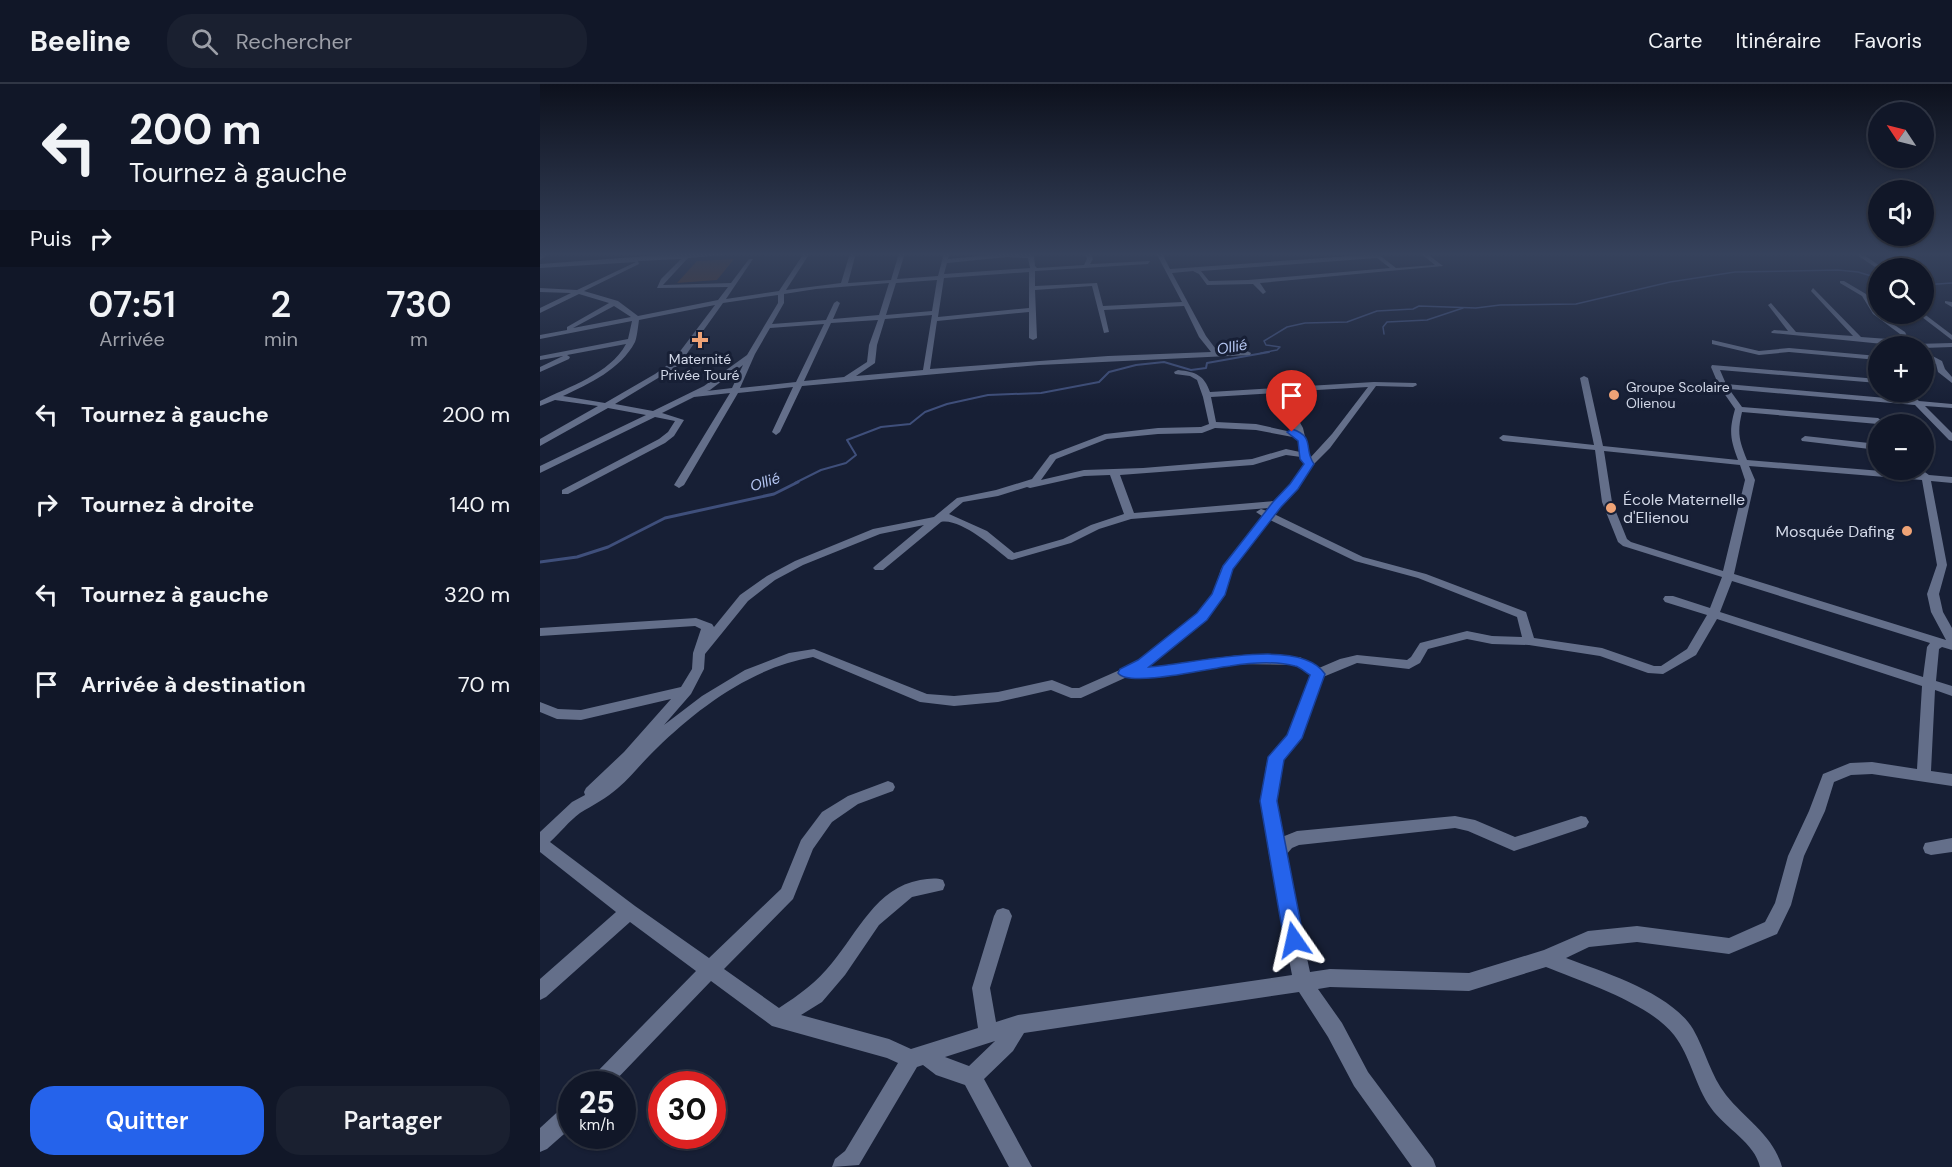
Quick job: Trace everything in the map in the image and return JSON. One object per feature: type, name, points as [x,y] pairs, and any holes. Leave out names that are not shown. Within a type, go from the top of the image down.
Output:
[{"type":"street","points":[[559,334],[612,304]]},
{"type":"street","points":[[617,304],[636,318]]},
{"type":"street","points":[[540,337],[711,304]]},
{"type":"street","points":[[540,443],[675,364],[718,304]]},
{"type":"street","points":[[679,485],[735,391],[751,354],[782,304]]},
{"type":"street","points":[[776,432],[837,304]]},
{"type":"street","points":[[843,380],[871,363],[873,345],[886,304]]},
{"type":"street","points":[[926,373],[937,304]]},
{"type":"street","points":[[1033,304],[1033,338]]},
{"type":"street","points":[[1100,304],[1106,332]]},
{"type":"street","points":[[1101,308],[1187,304],[1203,337],[1217,355]]},
{"type":"street","points":[[1771,304],[1794,334]]},
{"type":"street","points":[[1826,304],[1859,339]]},
{"type":"street","points":[[1869,304],[1875,313],[1905,336]]},
{"type":"street","points":[[768,326],[881,317],[1032,310]]},
{"type":"street","points":[[540,404],[605,370],[618,360],[633,340],[636,318]]},
{"type":"street","points":[[1934,323],[1950,334]]},
{"type":"street","points":[[1774,332],[1868,340]]},
{"type":"street","points":[[540,358],[633,340]]},
{"type":"street","points":[[1715,342],[1759,353],[1789,350],[1868,357]]},
{"type":"street","points":[[1934,345],[1952,345]]},
{"type":"street","points":[[540,370],[582,350]]},
{"type":"street","points":[[693,395],[926,373],[1138,357],[1247,353]]},
{"type":"street","points":[[540,470],[693,395],[721,379],[751,354]]},
{"type":"street","points":[[1934,359],[1942,363]]},
{"type":"street","points":[[1934,363],[1942,363]]},
{"type":"street","points":[[1942,363],[1941,370],[1952,381]]},
{"type":"street","points":[[1425,1167],[1361,1079],[1335,1030],[1303,982],[1277,855],[1269,801],[1276,757],[1294,738],[1318,674],[1344,662],[1357,659],[1409,665],[1416,660],[1424,646],[1467,635],[1492,640],[1529,640],[1602,652],[1653,670],[1663,670],[1692,652],[1713,615],[1728,575],[1750,480],[1735,441],[1734,429],[1739,409],[1723,386],[1715,367],[1868,380]]},
{"type":"street","points":[[1178,372],[1197,375],[1201,378],[1214,425]]},
{"type":"street","points":[[1584,378],[1607,502],[1622,540],[1651,553],[1948,643]]},
{"type":"street","points":[[1207,395],[1374,384],[1413,385]]},
{"type":"street","points":[[879,568],[960,500],[1084,473],[1253,462],[1286,452],[1307,459],[1323,453],[1374,384]]},
{"type":"street","points":[[1723,386],[1952,406]]},
{"type":"street","points":[[573,810],[608,788],[653,743],[709,698],[773,662],[798,654],[814,653],[925,699],[954,701],[998,697],[1052,685],[1071,693],[1081,693],[1143,664],[1202,616],[1219,595],[1227,569],[1277,504],[1294,487],[1307,459],[1291,410],[1277,390]]},
{"type":"street","points":[[554,397],[680,420],[671,434],[662,441],[565,492]]},
{"type":"street","points":[[1858,398],[1865,405]]},
{"type":"street","points":[[1917,403],[1952,438]]},
{"type":"street","points":[[1739,409],[1868,422]]},
{"type":"street","points":[[1024,487],[1040,477],[1053,457],[1065,454],[1094,439],[1158,430],[1202,430],[1214,425],[1256,427],[1300,436]]},
{"type":"street","points":[[1503,438],[1744,463],[1868,471]]},
{"type":"street","points":[[1804,439],[1868,446]]},
{"type":"street","points":[[1114,472],[1130,516]]},
{"type":"street","points":[[1934,476],[1952,480]]},
{"type":"street","points":[[1924,480],[1947,567],[1933,594],[1948,643]]},
{"type":"street","points":[[699,653],[744,598],[780,573],[877,531],[942,516],[948,517],[983,533],[1012,557],[1067,541],[1112,521],[1130,516],[1277,504]]},
{"type":"street","points":[[1249,506],[1359,559],[1422,576],[1522,615],[1529,640]]},
{"type":"street","points":[[1669,599],[1952,691]]},
{"type":"street","points":[[1937,612],[1952,610]]},
{"type":"street","points":[[540,632],[696,622],[708,627],[699,653],[699,669],[686,691],[629,756],[540,842],[629,912],[779,1019],[919,1057],[943,1068],[972,1077],[1021,1167]]},
{"type":"street","points":[[1924,775],[1933,647],[1948,643]]},
{"type":"street","points":[[1125,673],[1176,671],[1231,660],[1278,659],[1300,661],[1318,674]]},
{"type":"street","points":[[540,707],[557,714],[581,716],[686,691]]},
{"type":"street","points":[[843,1167],[852,1158],[919,1057],[1018,1024],[1330,978],[1469,982],[1546,958],[1588,939],[1637,934],[1729,946],[1771,928],[1783,905],[1796,856],[1817,811],[1828,778],[1850,769],[1872,768],[1952,780]]},
{"type":"street","points":[[611,1071],[663,1016],[787,894],[807,845],[828,818],[853,800],[888,787]]},
{"type":"street","points":[[1277,855],[1286,843],[1297,838],[1379,828],[1404,828],[1455,822],[1479,828],[1514,844],[1581,822]]},
{"type":"street","points":[[1931,848],[1952,845]]},
{"type":"street","points":[[779,1019],[815,995],[831,978],[873,919],[908,890],[937,885]]},
{"type":"street","points":[[540,991],[629,912]]},
{"type":"street","points":[[988,1034],[981,988],[1003,916]]},
{"type":"street","points":[[1546,958],[1650,1003],[1667,1014],[1681,1028],[1717,1100],[1759,1144],[1770,1160],[1771,1167]]},
{"type":"street","points":[[972,1077],[1006,1044],[1018,1024]]},
{"type":"street","points":[[540,1142],[558,1125]]},
{"type":"waterway","name":"Ollié","points":[[1261,353],[1277,350],[1280,347],[1266,345],[1264,341],[1287,327],[1305,323],[1347,322],[1377,311],[1413,309],[1419,306],[1476,308],[1500,305],[1578,304]]},
{"type":"waterway","points":[[1384,334],[1383,327],[1387,322],[1427,320],[1463,308]]},
{"type":"waterway","name":"Ollié","points":[[795,483],[821,470],[846,463],[856,455],[847,440],[881,427],[910,424],[925,412],[947,404],[988,395],[1041,393],[1099,382],[1109,372],[1136,365],[1164,362],[1191,370],[1206,368],[1207,363],[1269,352]]},
{"type":"waterway","name":"Ollié","points":[[540,562],[577,557],[608,547],[665,518],[774,494],[798,482]]},
{"type":"place","name":"Maternité Privée Touré","points":[[700,340]]},
{"type":"place","name":"Groupe Scolaire Olienou","points":[[1614,395]]},
{"type":"place","name":"École Maternelle d'Elienou","points":[[1611,508]]},
{"type":"place","name":"Mosquée Dafing","points":[[1907,531]]},
{"type":"route","points":[[1292,432],[1300,436],[1303,441],[1305,459],[1309,464],[1294,487],[1277,504],[1227,569],[1219,595],[1202,616],[1143,664],[1125,673],[1176,671],[1231,660],[1278,659],[1300,661],[1318,674],[1294,738],[1276,757],[1269,801],[1294,940]]}]
